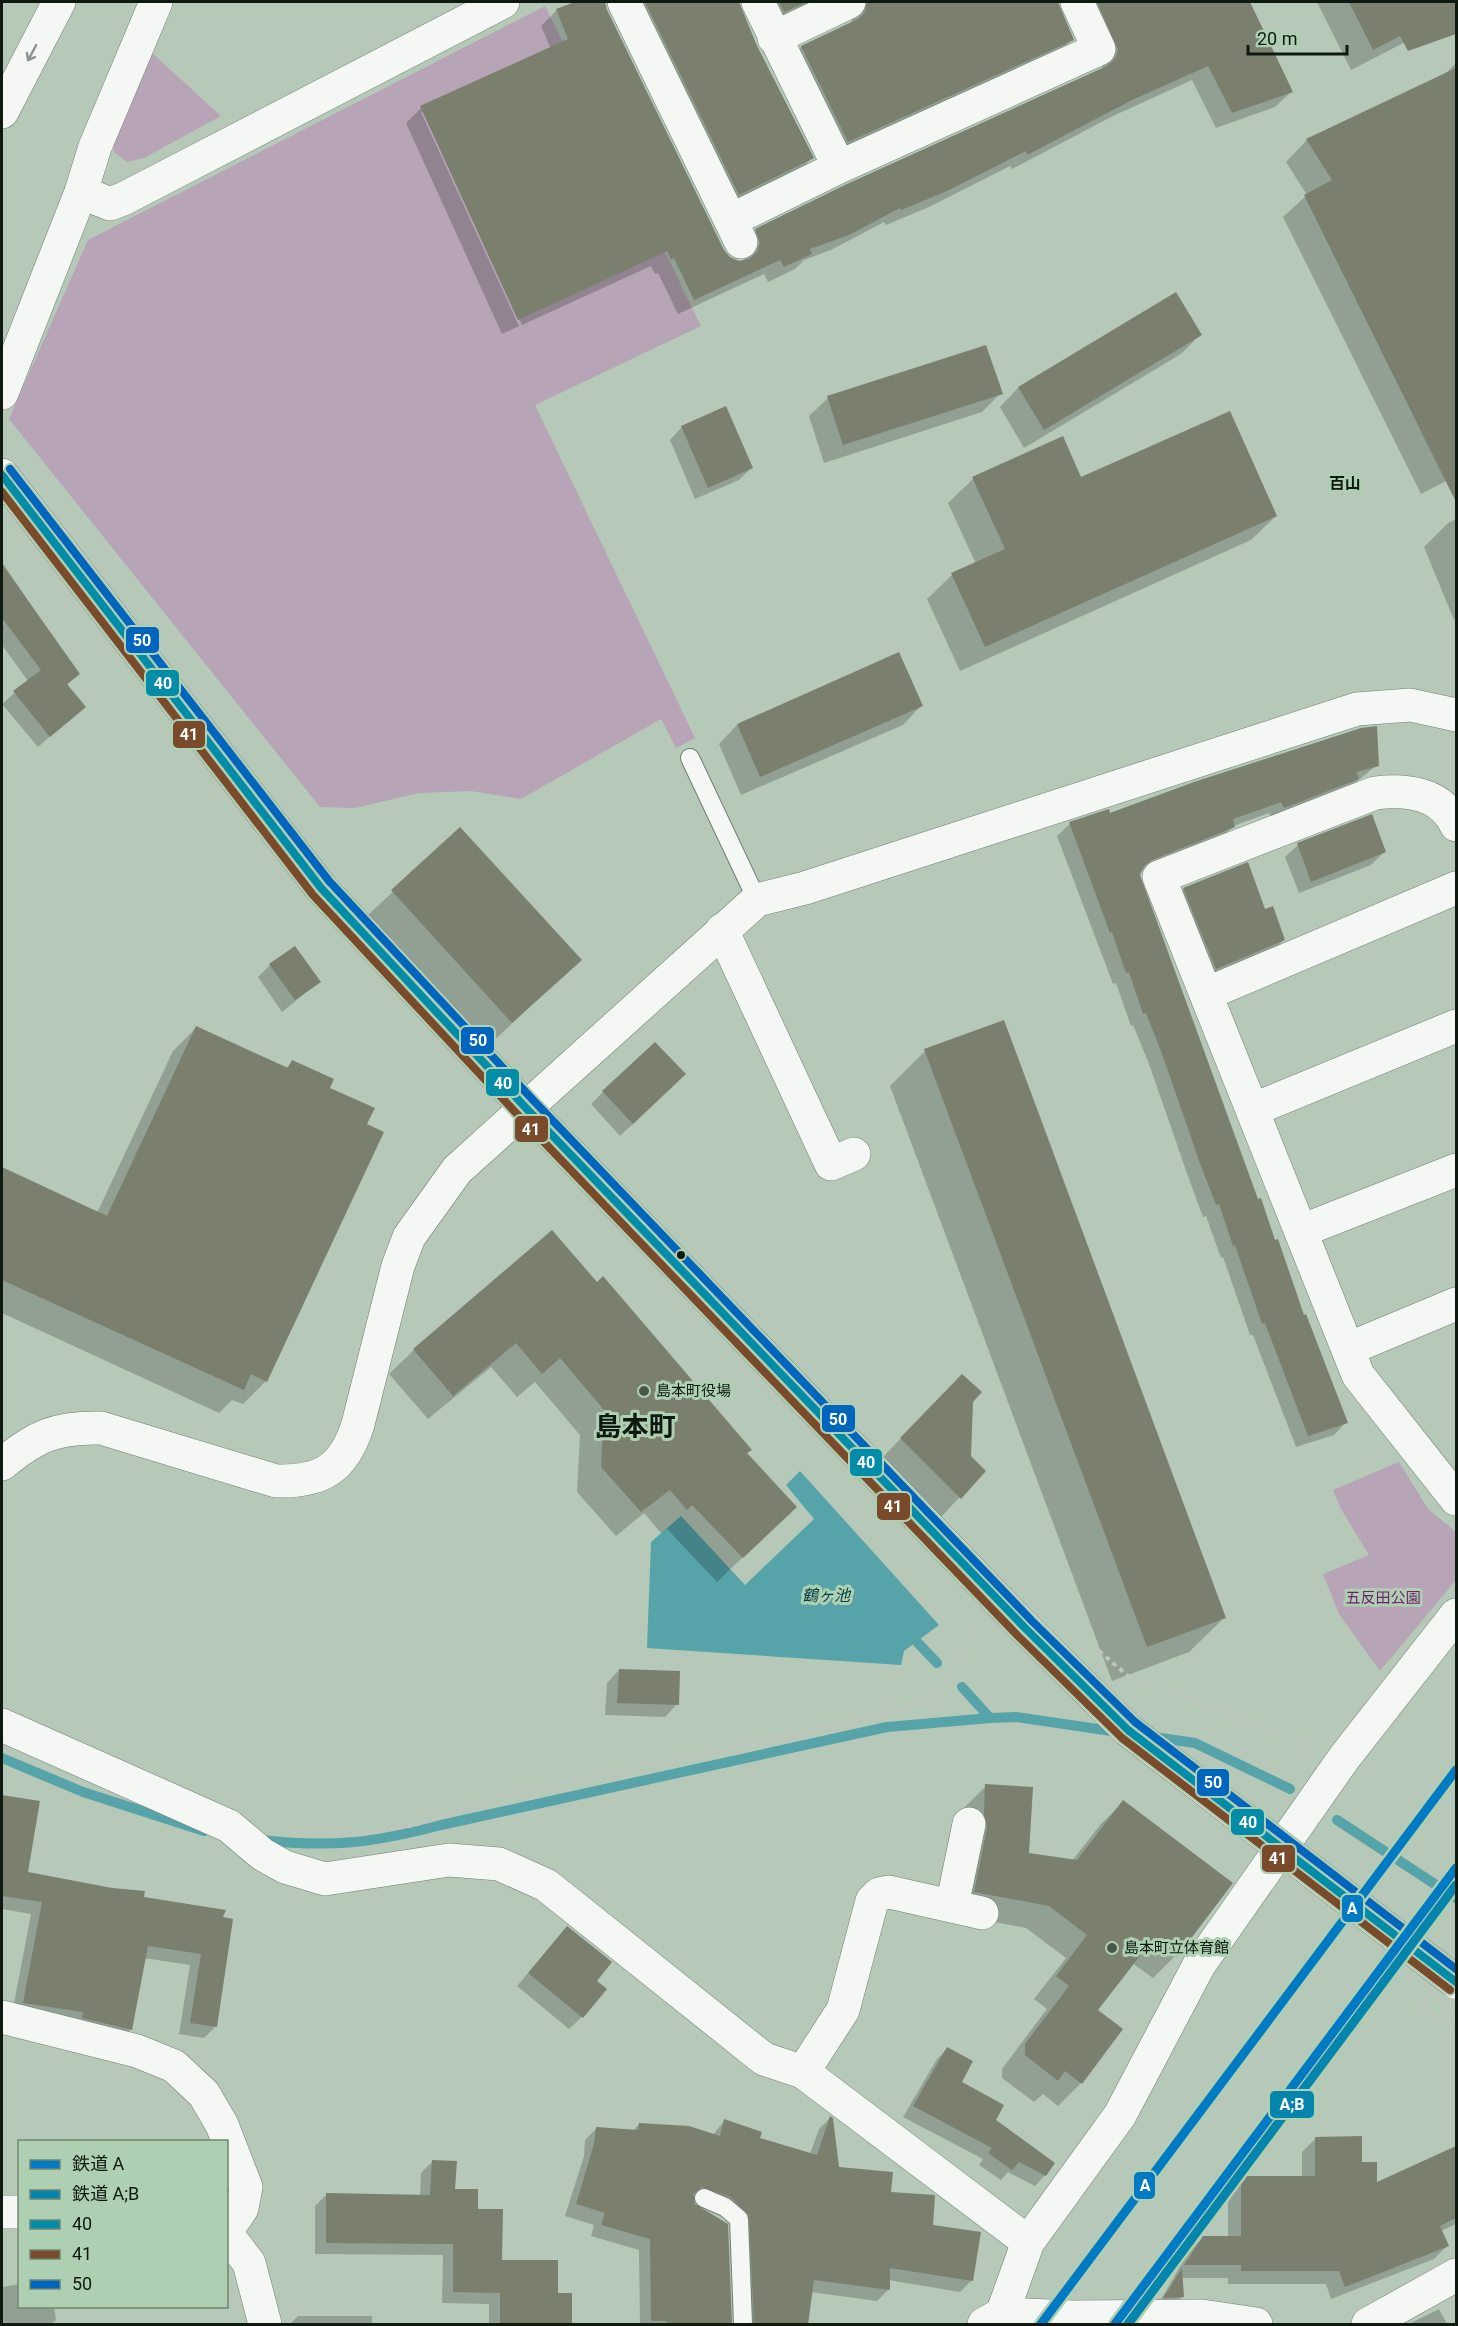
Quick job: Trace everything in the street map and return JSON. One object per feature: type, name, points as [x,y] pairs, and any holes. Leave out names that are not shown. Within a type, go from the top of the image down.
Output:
[{"type":"main road","points":[[2,112],[59,2]]},
{"type":"main road","points":[[2,393],[81,192],[95,147],[156,2]]},
{"type":"main road","points":[[81,192],[110,204],[123,199],[503,2]]},
{"type":"main road","points":[[624,2],[736,231],[839,167],[1099,49],[1077,2]]},
{"type":"main road","points":[[758,2],[839,167]]},
{"type":"main road","points":[[774,38],[849,2]]},
{"type":"main road","points":[[2,475],[321,888],[525,1107],[1025,1628],[1128,1730],[1445,1994]]},
{"type":"main road","points":[[2,1464],[30,1441],[72,1428],[101,1428],[276,1481],[301,1482],[324,1474],[342,1461],[351,1446],[398,1266],[410,1237],[457,1170],[757,900],[805,888],[1357,709],[1410,705],[1456,715]]},
{"type":"main road","points":[[1456,825],[1453,817],[1432,798],[1400,789],[1375,793],[1159,877],[1358,1375],[1456,1499]]},
{"type":"main road","points":[[1206,994],[1456,888]]},
{"type":"main road","points":[[722,930],[830,1165]]},
{"type":"main road","points":[[1252,1110],[1456,1026]]},
{"type":"main road","points":[[1301,1231],[1456,1170]]},
{"type":"main road","points":[[1348,1349],[1456,1304]]},
{"type":"main road","points":[[1256,2325],[1202,2316],[993,2319],[1028,2242],[1120,2115],[1199,1965],[1344,1758],[1456,1615]]},
{"type":"main road","points":[[2,1725],[239,1832],[271,1842],[285,1867],[326,1879],[449,1860],[499,1864],[546,1885],[764,2059],[803,2072],[1028,2242]]},
{"type":"main road","points":[[803,2072],[843,2010],[872,1901],[879,1894],[889,1893],[967,1910],[969,1824]]},
{"type":"main road","points":[[2,2017],[137,2052],[174,2066],[204,2094],[228,2140]]},
{"type":"main road","points":[[228,2141],[246,2187],[242,2208],[228,2229]]},
{"type":"main road","points":[[2,2212],[18,2212]]},
{"type":"main road","points":[[228,2235],[249,2263],[265,2325]]},
{"type":"main road","points":[[1368,2325],[1456,2275]]},
{"type":"lane","points":[[690,758],[757,900]]},
{"type":"lane","points":[[704,2198],[725,2207],[739,2219],[743,2325]]},
{"type":"path","points":[[271,1842],[358,1834],[415,1824],[519,1790],[624,1771],[886,1714],[930,1698],[950,1678],[976,1622]]},
{"type":"path","points":[[1094,1646],[1128,1677],[1344,1758]]},
{"type":"path","points":[[1445,1994],[1427,1999],[1421,2007],[1456,2033]]},
{"type":"path","points":[[1442,2011],[1456,2023]]},
{"type":"green space","points":[[545,6],[701,326],[535,405],[695,738],[676,748],[661,719],[521,799],[471,791],[419,793],[355,808],[320,807],[9,419],[88,240]]},
{"type":"green space","points":[[152,53],[221,116],[144,158],[127,162],[114,152],[113,141]]},
{"type":"green space","name":"五反田公園","points":[[1399,1462],[1428,1509],[1456,1532],[1456,1580],[1380,1671],[1339,1614],[1323,1574],[1369,1555],[1341,1509],[1333,1490]]},
{"type":"water","name":"鶴ヶ池","points":[[800,1471],[939,1625],[904,1651],[901,1665],[647,1648],[651,1542],[681,1516],[745,1585],[814,1519],[786,1485]]},
{"type":"building","points":[[575,2],[605,2],[724,250],[730,257],[739,261],[749,259],[757,252],[760,243],[755,229],[847,184],[1107,66],[1115,59],[1118,50],[1097,2],[1250,2],[1293,92],[1232,113],[1208,66],[1130,101],[1027,155],[1026,151],[947,191],[901,210],[900,208],[849,235],[810,249],[812,254],[784,267],[780,260],[694,300],[674,258],[671,260],[667,251],[518,320],[420,106],[568,39],[556,9]]},
{"type":"building","points":[[645,2],[739,2],[757,46],[814,158],[739,195]]},
{"type":"building","points":[[779,2],[807,2],[784,12]]},
{"type":"building","points":[[867,2],[1058,2],[1074,40],[848,142],[801,46],[858,19],[865,12]]},
{"type":"building","points":[[1349,2],[1456,2],[1456,34],[1408,51],[1400,36],[1373,50]]},
{"type":"building","points":[[1456,68],[1456,502],[1304,195],[1332,180],[1306,139]]},
{"type":"building","points":[[1176,292],[1202,335],[1044,430],[1018,387]]},
{"type":"building","points":[[986,345],[1003,394],[843,445],[827,396]]},
{"type":"building","points":[[726,406],[753,468],[708,488],[681,426]]},
{"type":"building","points":[[1230,411],[1277,516],[985,647],[951,573],[1005,549],[972,477],[1063,436],[1081,477]]},
{"type":"building","points":[[2,564],[80,674],[67,684],[86,707],[50,737],[13,691],[41,670],[2,618]]},
{"type":"building","points":[[899,652],[923,706],[760,777],[737,724]]},
{"type":"building","points":[[1377,726],[1379,766],[1356,772],[1359,779],[1284,808],[1281,802],[1233,819],[1235,827],[1152,860],[1144,866],[1140,875],[1258,1199],[1261,1198],[1275,1240],[1278,1239],[1304,1315],[1306,1314],[1348,1423],[1308,1436],[1265,1323],[1262,1324],[1219,1204],[1216,1205],[1201,1166],[1161,1051],[1146,1013],[1143,1014],[1129,972],[1126,973],[1069,822],[1109,809],[1110,813],[1194,782],[1361,728]]},
{"type":"building","points":[[1372,814],[1386,852],[1311,882],[1297,843]]},
{"type":"building","points":[[460,827],[582,960],[512,1023],[391,890]]},
{"type":"building","points":[[1248,862],[1265,909],[1273,906],[1285,940],[1216,969],[1183,888]]},
{"type":"building","points":[[295,946],[321,982],[295,1000],[269,964]]},
{"type":"building","points":[[1004,1020],[1226,1618],[1147,1647],[924,1049]]},
{"type":"building","points":[[196,1026],[288,1068],[292,1060],[334,1079],[330,1088],[375,1108],[367,1124],[384,1132],[267,1382],[251,1374],[244,1390],[2,1280],[2,1167],[107,1216]]},
{"type":"building","points":[[655,1042],[686,1074],[633,1124],[602,1091]]},
{"type":"building","name":"島本町役場","points":[[552,1230],[597,1282],[603,1276],[752,1450],[747,1453],[797,1507],[743,1558],[692,1505],[687,1510],[670,1490],[641,1512],[601,1467],[604,1410],[560,1358],[542,1374],[516,1343],[453,1396],[413,1349]]},
{"type":"building","points":[[962,1374],[982,1392],[973,1402],[971,1456],[986,1471],[961,1499],[900,1438]]},
{"type":"building","points":[[619,1669],[680,1671],[679,1705],[617,1703]]},
{"type":"building","name":"島本町立体育館","points":[[985,1784],[1033,1787],[1029,1853],[1077,1860],[1123,1800],[1233,1883],[1177,1957],[1153,1939],[1098,2010],[1123,2029],[1082,2084],[1065,2071],[1058,2081],[1025,2055],[1025,2044],[1069,1986],[1056,1976],[1087,1935],[1049,1906],[974,1892],[987,1828],[984,1814]]},
{"type":"building","points":[[2,1795],[40,1801],[28,1872],[112,1888],[145,1891],[144,1897],[226,1910],[223,1917],[233,1919],[217,2027],[190,2023],[201,1954],[148,1946],[132,2030],[82,2018],[83,2012],[23,2003],[42,1902],[2,1896]]},
{"type":"building","points":[[567,1926],[612,1962],[597,1981],[607,1989],[583,2018],[528,1973]]},
{"type":"building","points":[[947,2047],[973,2061],[962,2082],[1004,2105],[996,2120],[1055,2163],[1046,2176],[1019,2162],[1012,2170],[988,2153],[992,2148],[913,2106]]},
{"type":"building","points":[[830,2116],[833,2118],[839,2167],[893,2172],[891,2192],[935,2195],[933,2225],[981,2232],[973,2281],[890,2268],[890,2290],[814,2280],[808,2325],[754,2325],[749,2215],[730,2197],[702,2187],[693,2194],[695,2204],[728,2224],[732,2325],[669,2325],[666,2321],[651,2321],[650,2239],[601,2225],[605,2213],[576,2204],[594,2144],[596,2127],[638,2130],[639,2123],[689,2126],[720,2136],[724,2119],[762,2132],[760,2138],[817,2155]]},
{"type":"building","points":[[1362,2136],[1362,2162],[1377,2162],[1377,2182],[1456,2146],[1456,2218],[1440,2226],[1449,2246],[1345,2287],[1339,2271],[1241,2271],[1241,2265],[1184,2265],[1203,2236],[1241,2236],[1241,2176],[1315,2176],[1315,2137]]},
{"type":"building","points":[[432,2160],[457,2161],[455,2189],[478,2189],[478,2209],[503,2209],[502,2260],[558,2260],[558,2293],[572,2293],[572,2325],[500,2325],[500,2293],[453,2292],[453,2244],[326,2243],[326,2193],[430,2195]]},
{"type":"building","points":[[1182,2268],[1184,2297],[1163,2298]]},
{"type":"waterway","points":[[917,1642],[937,1663]]},
{"type":"waterway","points":[[962,1687],[990,1718],[1016,1717],[1118,1732]]},
{"type":"waterway","points":[[261,1840],[309,1844],[373,1840],[887,1727],[990,1718]]},
{"type":"waterway","points":[[1154,1737],[1195,1743],[1290,1789]]},
{"type":"waterway","points":[[2,1758],[83,1792],[204,1831]]},
{"type":"waterway","points":[[1337,1820],[1456,1898]]},
{"type":"rail line","name":"A","points":[[1041,2324],[1456,1770]]},
{"type":"rail line","name":"A","points":[[1115,2324],[1456,1868]]},
{"type":"rail line","name":"A;B","points":[[1128,2324],[1456,1885]]},
{"type":"transit line","name":"50","points":[[10,469],[329,881],[533,1100],[1032,1621],[1135,1722],[1456,1969]]},
{"type":"transit line","name":"40","points":[[2,475],[321,888],[525,1107],[1025,1628],[1128,1730],[1456,1982]]},
{"type":"transit line","name":"41","points":[[2,492],[313,895],[517,1114],[1017,1635],[1122,1738],[1450,1990]]},
{"type":"place","name":"島本町役場","points":[[644,1391]]},
{"type":"place","name":"島本町立体育館","points":[[1112,1948]]},
{"type":"district","name":"百山","points":[[1345,483]]},
{"type":"district","name":"島本町","points":[[635,1427]]}]
